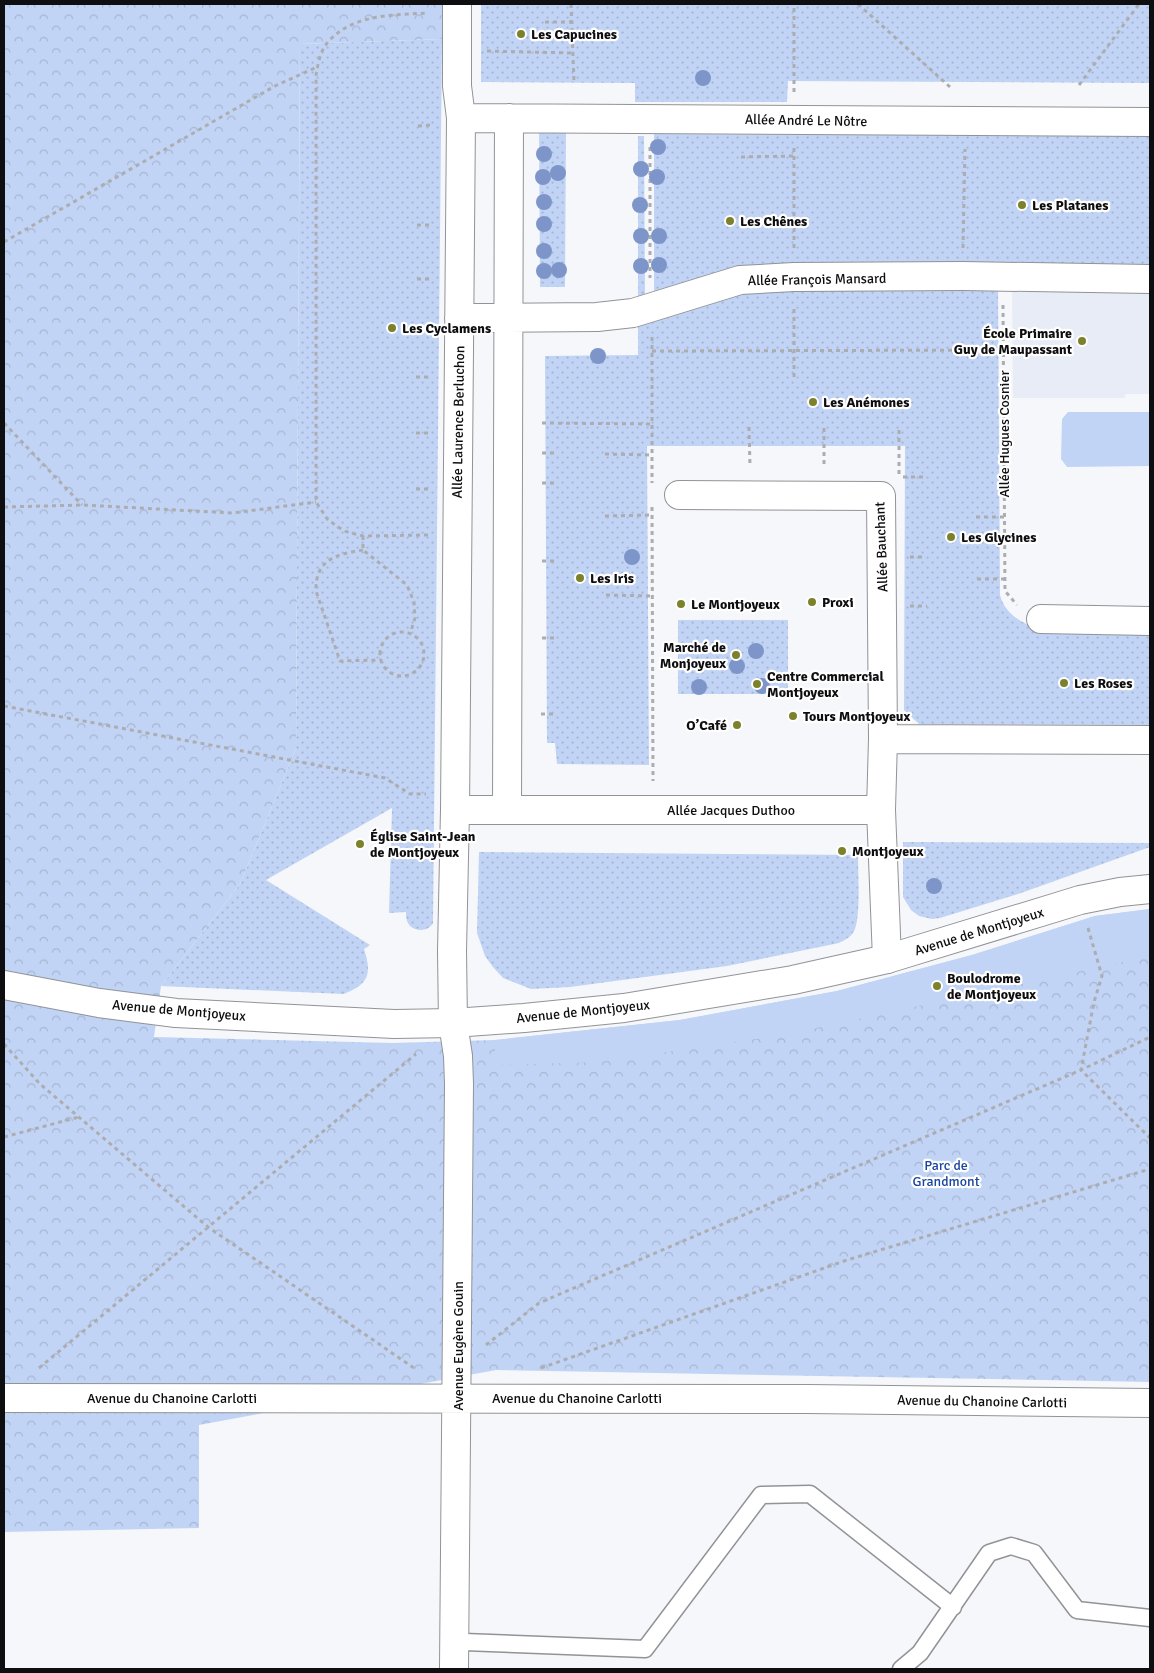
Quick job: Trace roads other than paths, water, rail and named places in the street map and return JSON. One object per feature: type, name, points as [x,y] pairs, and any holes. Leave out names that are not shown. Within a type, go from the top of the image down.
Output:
[{"type":"street","name":"Allée Laurence Berluchon","points":[[455,810],[461,118],[457,86],[457,7]]},
{"type":"street","name":"Allée André Le Nôtre","points":[[461,118],[1150,122]]},
{"type":"street","points":[[507,810],[509,118]]},
{"type":"street","name":"Allée François Mansard","points":[[459,318],[597,317],[633,313],[740,280],[794,277],[963,276],[1150,279]]},
{"type":"street","name":"Allée Bauchant","points":[[679,495],[881,496],[884,739]]},
{"type":"street","points":[[1041,620],[1150,621]]},
{"type":"street","points":[[887,959],[881,810],[884,739],[1150,740]]},
{"type":"street","points":[[453,1023],[452,951],[455,810]]},
{"type":"street","name":"Allée Jacques Duthoo","points":[[455,810],[881,810]]},
{"type":"street","name":"Avenue de Montjoyeux","points":[[4,985],[99,1003],[176,1013],[394,1024],[453,1023],[624,1008],[793,980],[887,959],[1080,900],[1120,892],[1150,889]]},
{"type":"street","name":"Avenue Eugène Gouin","points":[[453,1023],[460,1084],[454,1669]]},
{"type":"street","name":"Avenue du Chanoine Carlotti","points":[[4,1398],[808,1399],[1150,1402]]},
{"type":"lane","points":[[464,1642],[645,1649],[761,1495],[810,1494],[953,1607]]},
{"type":"lane","points":[[901,1669],[920,1653],[989,1554],[1010,1546],[1034,1553],[1077,1610],[1150,1618]]},
{"type":"place","name":"Les Capucines","points":[[521,34]]},
{"type":"place","name":"Les Platanes","points":[[1022,205]]},
{"type":"place","name":"Les Chênes","points":[[730,221]]},
{"type":"place","name":"Les Cyclamens","points":[[392,328]]},
{"type":"place","name":"École Primaire Guy de Maupassant","points":[[1082,341]]},
{"type":"place","name":"Les Anémones","points":[[813,402]]},
{"type":"place","name":"Les Glycines","points":[[951,537]]},
{"type":"place","name":"Les Iris","points":[[580,578]]},
{"type":"place","name":"Proxi","points":[[812,602]]},
{"type":"place","name":"Le Montjoyeux","points":[[681,604]]},
{"type":"place","name":"Marché de Monjoyeux","points":[[736,655]]},
{"type":"place","name":"Les Roses","points":[[1064,683]]},
{"type":"place","name":"Centre Commercial Montjoyeux","points":[[757,684]]},
{"type":"place","name":"Tours Montjoyeux","points":[[793,716]]},
{"type":"place","name":"O’Café","points":[[737,725]]},
{"type":"place","name":"Église Saint-Jean de Montjoyeux","points":[[360,844]]},
{"type":"place","name":"Montjoyeux","points":[[842,851]]},
{"type":"place","name":"Boulodrome de Montjoyeux","points":[[937,986]]},
{"type":"park label","name":"Parc de Grandmont","points":[[946,1174]]}]
